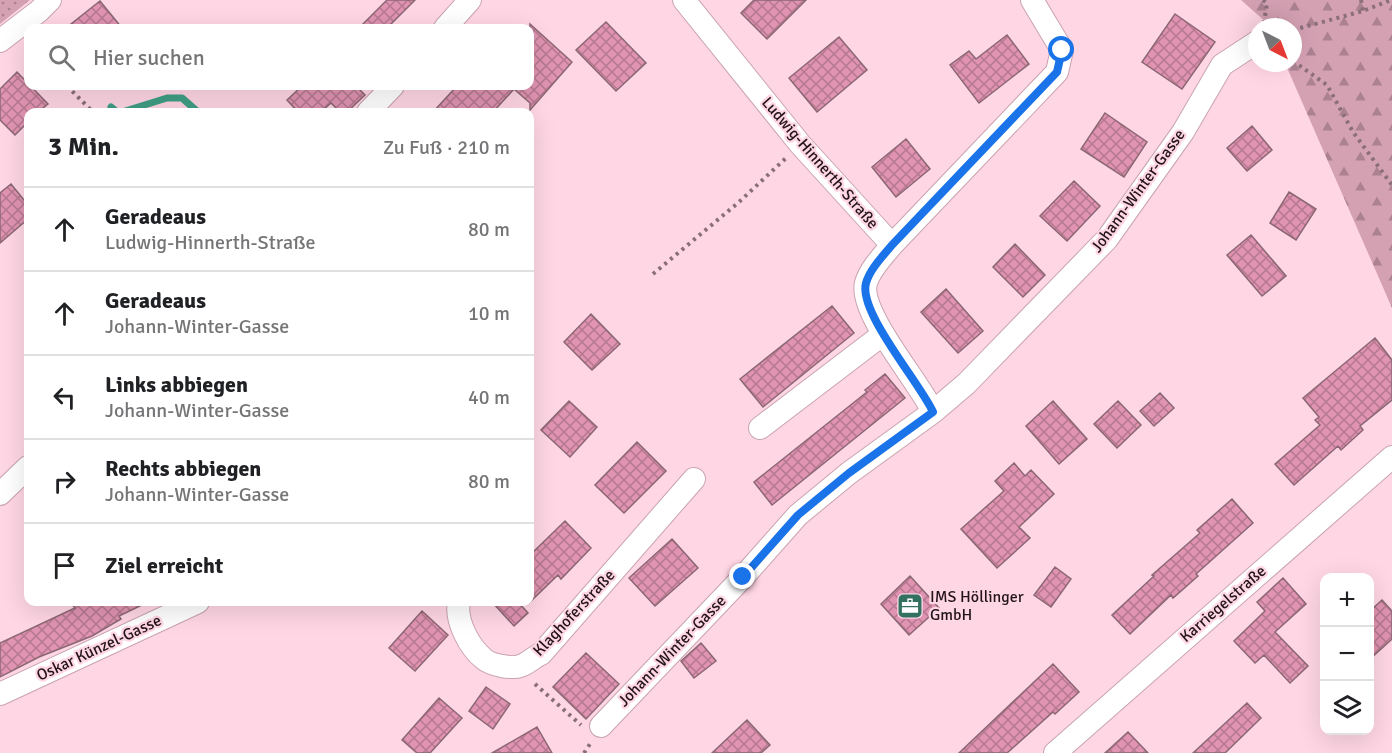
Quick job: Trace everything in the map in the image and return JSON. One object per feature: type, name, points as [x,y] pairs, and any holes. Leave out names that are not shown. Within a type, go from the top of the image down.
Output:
[{"type":"street","points":[[0,41],[50,0]]},
{"type":"street","points":[[449,24],[470,0]]},
{"type":"street","name":"Ludwig-Hinnerth-Straße","points":[[684,0],[800,144],[892,245],[1057,72],[1062,50],[1032,0]]},
{"type":"street","name":"Johann-Winter-Gasse","points":[[594,728],[743,577],[798,515],[966,384],[1107,239],[1183,132],[1222,65],[1248,48]]},
{"type":"street","points":[[372,108],[389,90]]},
{"type":"street","points":[[892,245],[866,283],[865,297],[882,335],[926,396],[933,412]]},
{"type":"street","points":[[760,428],[882,335]]},
{"type":"street","name":"Karriegelstraße","points":[[1054,753],[1392,457]]},
{"type":"street","points":[[0,494],[24,471]]},
{"type":"street","name":"Klaghoferstraße","points":[[458,606],[457,612],[466,638],[485,661],[508,667],[520,666],[541,654],[694,479]]},
{"type":"street","name":"Oskar Künzel-Gasse","points":[[0,694],[189,606]]},
{"type":"path","points":[[1263,0],[1267,3],[1265,18]]},
{"type":"path","points":[[1361,0],[1363,11]]},
{"type":"path","points":[[1302,28],[1363,11],[1391,0]]},
{"type":"path","points":[[1302,67],[1327,85],[1353,132],[1392,185]]},
{"type":"path","points":[[71,90],[89,108]]},
{"type":"path","points":[[653,274],[739,202],[800,144]]},
{"type":"path","points":[[538,688],[594,728]]},
{"type":"green space","points":[[0,0],[30,0],[0,24]]},
{"type":"green space","points":[[1241,0],[1392,0],[1392,308],[1289,72],[1302,72],[1302,18],[1261,18]]},
{"type":"building","points":[[387,0],[415,0],[391,24],[363,24]]},
{"type":"building","points":[[754,0],[806,0],[767,39],[741,13]]},
{"type":"building","points":[[100,1],[119,24],[71,24]]},
{"type":"building","points":[[1175,14],[1215,42],[1182,89],[1142,62]]},
{"type":"building","points":[[606,22],[646,63],[616,91],[576,50]]},
{"type":"building","points":[[534,28],[572,62],[532,108],[530,103],[515,90],[534,90]]},
{"type":"building","points":[[1007,35],[1029,64],[979,103],[950,65],[969,51],[976,59]]},
{"type":"building","points":[[839,37],[867,70],[817,112],[789,78]]},
{"type":"building","points":[[17,72],[24,79],[24,90],[34,90],[48,104],[43,108],[24,108],[24,126],[15,135],[0,120],[0,89]]},
{"type":"building","points":[[298,90],[360,90],[365,95],[351,108],[336,108],[331,103],[325,108],[294,108],[287,100]]},
{"type":"building","points":[[453,90],[513,90],[497,108],[437,108]]},
{"type":"building","points":[[1105,113],[1147,142],[1124,177],[1081,149]]},
{"type":"building","points":[[1252,126],[1272,150],[1247,171],[1227,148]]},
{"type":"building","points":[[906,139],[930,169],[896,197],[872,167]]},
{"type":"building","points":[[1074,181],[1100,206],[1067,241],[1040,216]]},
{"type":"building","points":[[11,184],[24,200],[24,222],[0,243],[0,193]]},
{"type":"building","points":[[1289,192],[1316,209],[1296,240],[1270,223]]},
{"type":"building","points":[[1251,235],[1286,276],[1262,296],[1227,255]]},
{"type":"building","points":[[1015,244],[1045,275],[1023,297],[993,267]]},
{"type":"building","points":[[946,289],[983,331],[958,353],[921,312]]},
{"type":"building","points":[[832,306],[854,333],[763,407],[740,379]]},
{"type":"building","points":[[591,314],[620,344],[592,370],[564,342]]},
{"type":"building","points":[[1375,338],[1392,360],[1392,400],[1360,426],[1363,430],[1341,450],[1338,446],[1294,485],[1275,464],[1320,425],[1315,420],[1319,417],[1303,398]]},
{"type":"building","points":[[885,374],[905,398],[772,505],[754,482],[867,392],[865,390]]},
{"type":"building","points":[[1160,393],[1174,408],[1154,426],[1140,411]]},
{"type":"building","points":[[569,401],[597,427],[570,457],[541,430]]},
{"type":"building","points":[[1053,401],[1087,439],[1059,464],[1026,426]]},
{"type":"building","points":[[1118,401],[1141,425],[1117,448],[1094,424]]},
{"type":"building","points":[[637,442],[666,471],[624,513],[595,485]]},
{"type":"building","points":[[1014,463],[1025,476],[1031,470],[1054,494],[1019,527],[1030,538],[997,568],[961,529],[1004,491],[995,481]]},
{"type":"building","points":[[1232,499],[1253,523],[1196,574],[1198,576],[1173,598],[1171,595],[1130,634],[1112,615],[1154,576],[1152,575],[1200,533],[1197,530]]},
{"type":"building","points":[[565,521],[591,548],[561,579],[558,575],[534,598],[534,551]]},
{"type":"building","points":[[672,539],[698,568],[655,606],[629,578]]},
{"type":"building","points":[[1055,567],[1071,579],[1051,607],[1034,595]]},
{"type":"building","name":"IMS Höllinger GmbH","points":[[910,576],[939,608],[909,635],[881,604]]},
{"type":"building","points":[[1283,578],[1306,604],[1275,632],[1308,666],[1290,683],[1264,655],[1255,663],[1234,641],[1265,611],[1257,602]]},
{"type":"building","points":[[1382,600],[1392,611],[1392,639],[1374,655],[1374,627],[1374,607]]},
{"type":"building","points":[[73,606],[140,606],[119,616],[121,619],[92,636],[39,657],[0,677],[0,643],[75,608]]},
{"type":"building","points":[[496,606],[522,606],[528,613],[514,626]]},
{"type":"building","points":[[422,611],[448,635],[415,671],[389,648]]},
{"type":"building","points":[[701,643],[716,661],[694,678],[681,661]]},
{"type":"building","points":[[586,653],[619,684],[586,719],[553,687]]},
{"type":"building","points":[[1053,664],[1079,692],[1007,753],[959,753]]},
{"type":"building","points":[[486,687],[510,704],[493,729],[469,711]]},
{"type":"building","points":[[439,698],[462,718],[430,753],[417,753],[402,740]]},
{"type":"building","points":[[1247,703],[1261,718],[1225,753],[1193,753]]},
{"type":"building","points":[[747,720],[770,745],[761,753],[712,753]]},
{"type":"building","points":[[537,727],[552,753],[492,753]]},
{"type":"building","points":[[1128,732],[1148,753],[1105,753]]},
{"type":"waterway","points":[[135,108],[167,98],[182,98],[193,108]]},
{"type":"place","name":"IMS Höllinger GmbH","points":[[910,606]]},
{"type":"route","points":[[743,577],[798,515],[849,473],[933,412],[926,396],[882,335],[865,297],[866,283],[892,245],[1057,72],[1062,50]]}]
